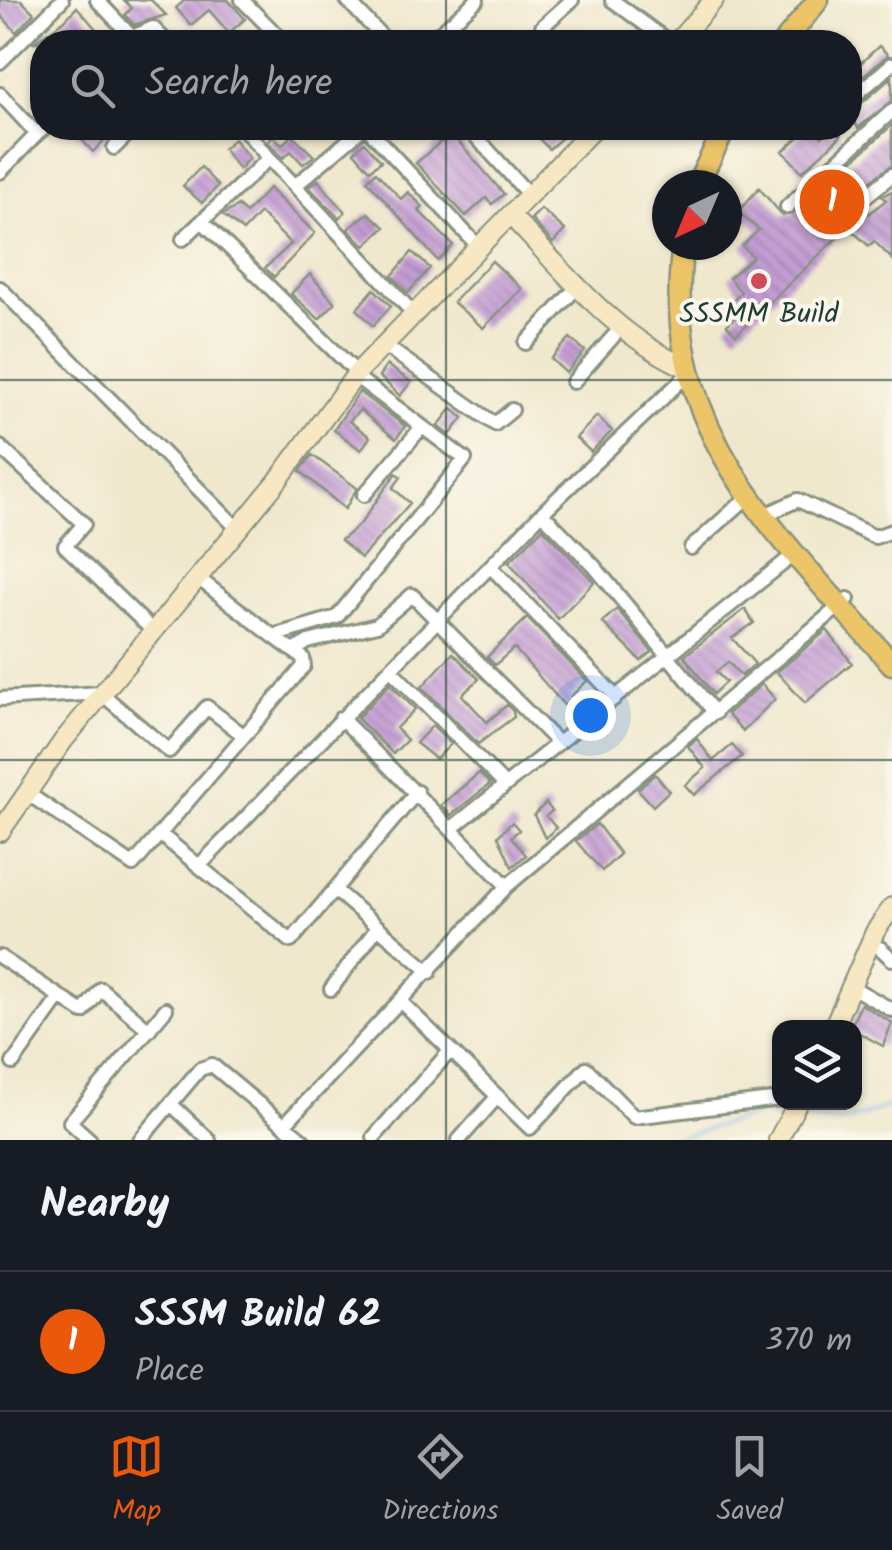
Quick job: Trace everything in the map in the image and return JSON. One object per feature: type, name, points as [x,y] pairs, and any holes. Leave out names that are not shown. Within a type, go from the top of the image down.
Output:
[{"type":"main road","points":[[794,30],[818,0]]},
{"type":"main road","points":[[705,170],[719,140]]},
{"type":"main road","points":[[681,260],[678,293],[688,371],[718,453],[796,553],[892,648]]},
{"type":"main road","points":[[767,514],[780,523],[892,664]]},
{"type":"street","points":[[32,30],[62,0]]},
{"type":"street","points":[[97,0],[122,30]]},
{"type":"street","points":[[242,0],[272,30]]},
{"type":"street","points":[[443,30],[477,0]]},
{"type":"street","points":[[545,30],[542,27],[572,0]]},
{"type":"street","points":[[612,0],[662,30]]},
{"type":"street","points":[[355,3],[377,30]]},
{"type":"street","points":[[687,30],[705,4]]},
{"type":"street","points":[[0,62],[30,32]]},
{"type":"street","points":[[862,90],[892,64]]},
{"type":"street","points":[[0,94],[30,122]]},
{"type":"street","points":[[862,139],[892,112]]},
{"type":"street","points":[[0,172],[31,140]]},
{"type":"street","points":[[114,148],[122,140]]},
{"type":"street","points":[[253,140],[413,314]]},
{"type":"street","points":[[296,185],[350,140]]},
{"type":"street","points":[[376,140],[479,247]]},
{"type":"street","points":[[479,140],[530,196]]},
{"type":"street","points":[[0,832],[101,693],[238,529],[356,375],[583,140]]},
{"type":"street","points":[[787,208],[861,140]]},
{"type":"street","points":[[183,240],[269,158]]},
{"type":"street","points":[[865,197],[892,175]]},
{"type":"street","points":[[199,866],[542,513],[688,371],[619,330],[512,216]]},
{"type":"street","points":[[203,222],[356,375],[465,459],[337,616],[273,636]]},
{"type":"street","points":[[526,343],[578,286]]},
{"type":"street","points":[[0,288],[238,529]]},
{"type":"street","points":[[574,382],[619,330]]},
{"type":"street","points":[[384,345],[496,424],[512,410]]},
{"type":"street","points":[[364,495],[422,427]]},
{"type":"street","points":[[0,447],[84,524],[65,546],[154,632]]},
{"type":"street","points":[[692,548],[750,495]]},
{"type":"street","points":[[767,514],[798,500],[875,537],[892,531]]},
{"type":"street","points":[[542,513],[594,566],[715,713]]},
{"type":"street","points":[[452,828],[796,553]]},
{"type":"street","points":[[491,566],[616,697]]},
{"type":"street","points":[[28,793],[133,866],[304,666],[294,650],[198,578]]},
{"type":"street","points":[[294,650],[308,642],[378,625],[412,595],[558,743]]},
{"type":"street","points":[[284,1125],[508,886],[845,602]]},
{"type":"street","points":[[390,670],[506,785]]},
{"type":"street","points":[[0,699],[101,693],[169,751],[208,707],[243,734]]},
{"type":"street","points":[[341,718],[508,886]]},
{"type":"street","points":[[161,835],[291,941],[417,792]]},
{"type":"street","points":[[334,890],[430,972]]},
{"type":"street","points":[[836,1020],[857,968],[892,907]]},
{"type":"street","points":[[846,1020],[857,990],[886,954],[892,922]]},
{"type":"street","points":[[330,989],[378,927]]},
{"type":"street","points":[[0,957],[83,1012],[101,989],[148,1030]]},
{"type":"street","points":[[857,990],[892,1010]]},
{"type":"street","points":[[13,1062],[60,997]]},
{"type":"street","points":[[401,1002],[530,1128],[586,1068],[634,1117],[772,1100]]},
{"type":"street","points":[[90,1140],[70,1122],[166,1009]]},
{"type":"street","points":[[374,1137],[450,1051]]},
{"type":"street","points":[[140,1140],[200,1070],[212,1065],[303,1140]]},
{"type":"street","points":[[459,1140],[497,1097]]},
{"type":"street","points":[[170,1104],[209,1140]]},
{"type":"street","points":[[786,1134],[795,1110]]},
{"type":"street","points":[[786,1134],[802,1110]]},
{"type":"building","points":[[0,0],[21,0],[34,13],[16,32],[0,14]]},
{"type":"building","points":[[124,0],[151,0],[166,15],[134,25],[125,15],[132,8]]},
{"type":"building","points":[[185,0],[228,0],[245,19],[232,30],[226,30],[209,10],[191,25],[176,8]]},
{"type":"building","points":[[77,7],[97,30],[51,30]]},
{"type":"building","points":[[879,46],[888,55],[862,77],[862,62]]},
{"type":"building","points":[[892,77],[892,101],[862,125],[862,103]]},
{"type":"building","points":[[892,125],[892,165],[859,189],[855,198],[869,214],[886,200],[882,196],[892,191],[892,259],[874,241],[869,246],[848,227],[736,335],[727,325],[739,313],[730,304],[741,292],[729,278],[753,257],[742,246],[759,230],[742,215],[742,207],[759,188],[783,216],[802,207],[811,216],[824,203],[817,193]]},
{"type":"building","points":[[82,140],[104,140],[93,152]]},
{"type":"building","points":[[235,140],[249,158],[239,169],[223,149]]},
{"type":"building","points":[[277,140],[282,145],[287,140],[297,140],[314,156],[303,164],[291,151],[283,158],[268,142]]},
{"type":"building","points":[[443,140],[457,140],[504,194],[492,204],[486,198],[466,216],[416,163]]},
{"type":"building","points":[[540,140],[559,140],[549,149]]},
{"type":"building","points":[[795,140],[837,140],[802,172],[783,151]]},
{"type":"building","points":[[364,142],[381,161],[370,170],[354,152]]},
{"type":"building","points":[[201,167],[218,186],[202,203],[183,186]]},
{"type":"building","points":[[376,172],[401,199],[408,192],[423,207],[419,211],[453,245],[438,261],[367,180]]},
{"type":"building","points":[[318,180],[345,212],[339,218],[309,187]]},
{"type":"building","points":[[269,188],[315,233],[274,277],[265,268],[291,244],[260,213],[243,231],[223,215],[238,206],[246,213]]},
{"type":"building","points":[[541,209],[565,230],[553,243],[531,219]]},
{"type":"building","points":[[368,213],[385,227],[365,246],[348,229]]},
{"type":"building","points":[[412,252],[430,268],[408,293],[392,276]]},
{"type":"building","points":[[492,261],[522,289],[483,328],[453,302]]},
{"type":"building","points":[[310,274],[335,303],[319,319],[291,294]]},
{"type":"building","points":[[374,289],[391,306],[373,326],[357,309]]},
{"type":"building","points":[[570,338],[585,351],[566,373],[551,359]]},
{"type":"building","points":[[387,365],[411,382],[400,396],[379,376]]},
{"type":"building","points":[[359,392],[405,426],[396,439],[360,410],[349,421],[370,437],[361,450],[334,430]]},
{"type":"building","points":[[452,408],[463,418],[450,435],[438,426]]},
{"type":"building","points":[[597,416],[612,431],[591,452],[576,438]]},
{"type":"building","points":[[312,455],[357,488],[345,509],[300,471]]},
{"type":"building","points":[[396,473],[401,477],[393,488],[410,503],[361,558],[341,540],[361,523]]},
{"type":"building","points":[[543,528],[594,582],[558,619],[509,562]]},
{"type":"building","points":[[617,609],[652,652],[641,661],[602,622]]},
{"type":"building","points":[[745,609],[754,623],[732,638],[755,664],[741,676],[728,662],[716,672],[726,682],[713,694],[684,656]]},
{"type":"building","points":[[527,618],[587,681],[571,696],[580,705],[572,714],[514,648],[495,665],[487,657]]},
{"type":"building","points":[[827,630],[852,663],[805,703],[777,672]]},
{"type":"building","points":[[453,653],[479,679],[462,695],[487,722],[507,705],[513,711],[514,717],[478,744],[422,687]]},
{"type":"building","points":[[390,684],[415,709],[396,728],[407,740],[393,754],[357,718]]},
{"type":"building","points":[[762,684],[775,699],[743,731],[727,714]]},
{"type":"building","points":[[432,726],[451,744],[436,759],[416,743]]},
{"type":"building","points":[[697,739],[713,761],[732,745],[742,756],[694,795],[685,785],[705,768],[688,746]]},
{"type":"building","points":[[479,773],[490,784],[451,815],[441,805]]},
{"type":"building","points":[[655,774],[669,791],[653,806],[638,789]]},
{"type":"building","points":[[546,803],[552,811],[546,816],[556,828],[545,838],[534,815]]},
{"type":"building","points":[[512,822],[519,830],[511,837],[526,855],[512,867],[498,836]]},
{"type":"building","points":[[597,824],[620,854],[602,871],[576,841]]},
{"type":"building","points":[[861,1004],[892,1023],[883,1046],[862,1035],[862,1020],[854,1020]]},
{"type":"waterway","points":[[797,1117],[845,1122],[892,1105]]},
{"type":"waterway","points":[[671,1140],[762,1113],[784,1115]]},
{"type":"place","name":"SSSM Build 62","points":[[832,202]]},
{"type":"place","name":"SSSMM Build","points":[[759,281]]}]
